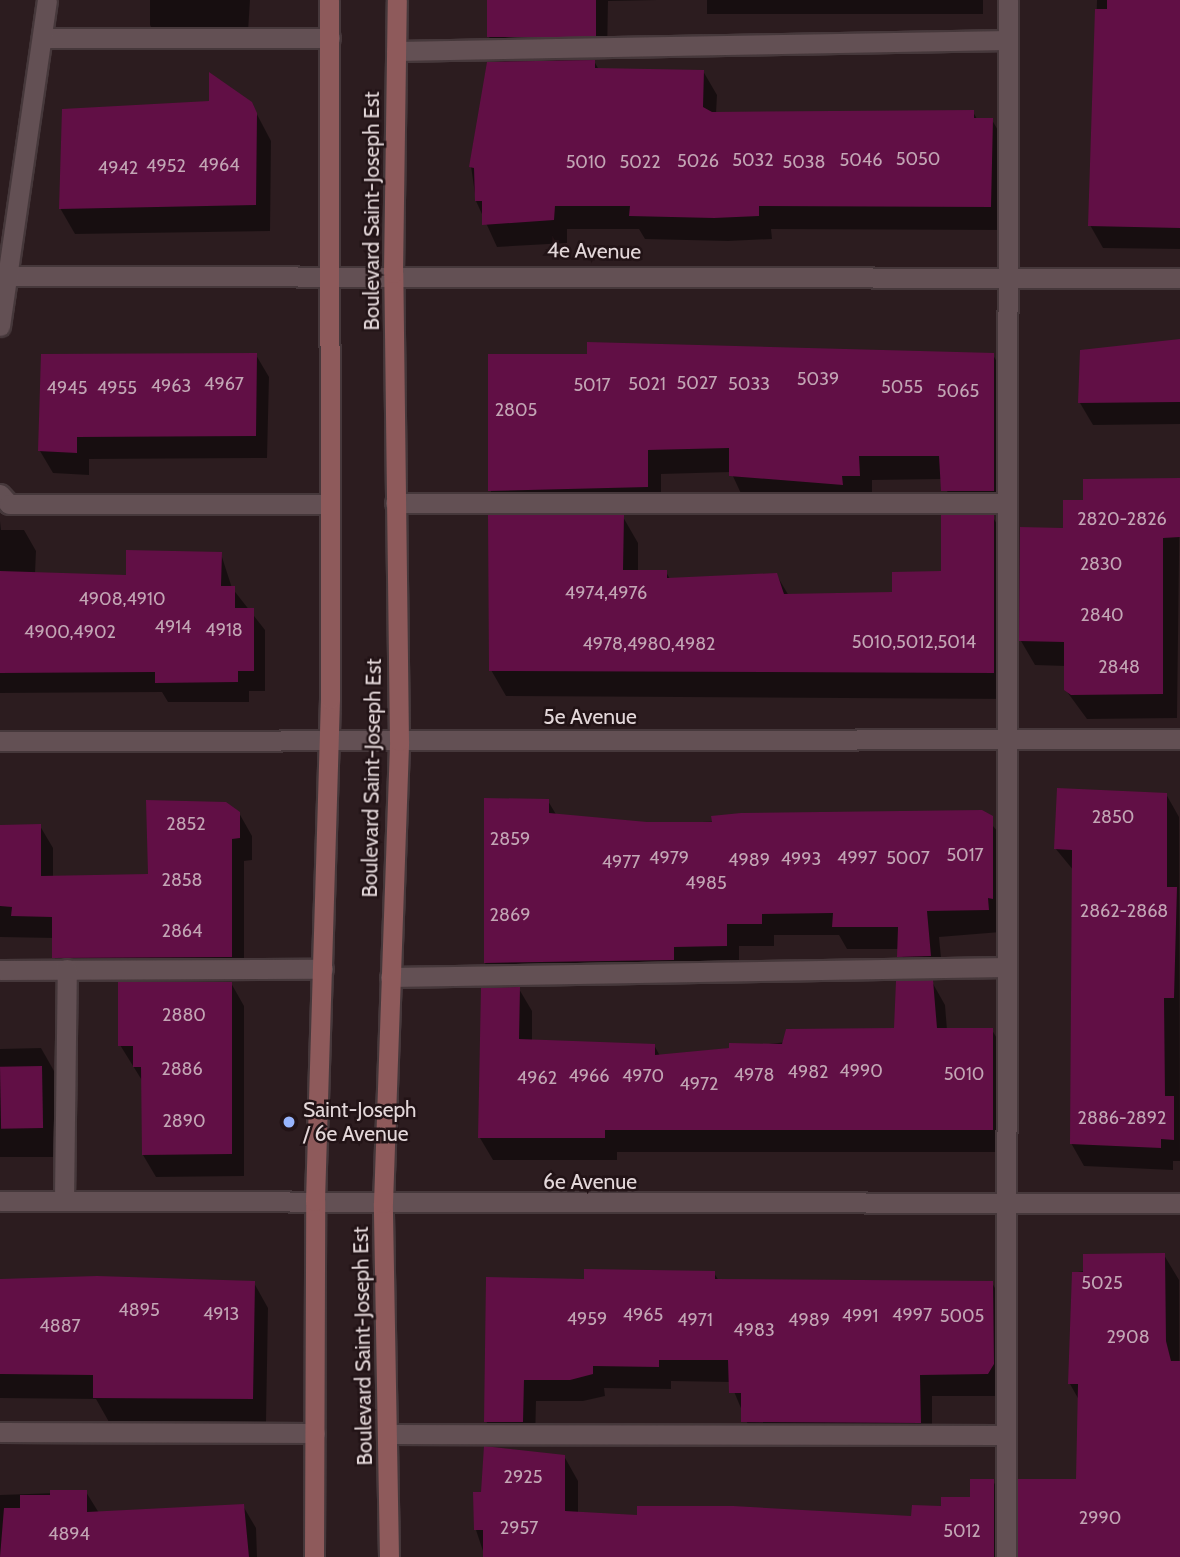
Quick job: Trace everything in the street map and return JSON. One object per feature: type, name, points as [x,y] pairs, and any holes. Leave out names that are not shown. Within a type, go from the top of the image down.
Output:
[{"type":"main road","name":"Boulevard Saint-Joseph Est","points":[[314,1557],[315,1201],[329,744],[329,0]]},
{"type":"main road","name":"Boulevard Saint-Joseph Est","points":[[389,1557],[383,1203],[398,741],[393,273],[397,0]]},
{"type":"street","points":[[0,326],[47,0]]},
{"type":"street","points":[[1006,1557],[1008,0]]},
{"type":"street","points":[[42,38],[330,38]]},
{"type":"street","points":[[396,51],[1008,40]]},
{"type":"street","name":"4e Avenue","points":[[7,276],[393,273],[1180,278]]},
{"type":"street","points":[[0,494],[9,504],[329,504]]},
{"type":"street","points":[[395,503],[1007,503]]},
{"type":"street","name":"5e Avenue","points":[[0,741],[329,744],[398,741],[1007,737],[1180,739]]},
{"type":"street","points":[[390,977],[1006,967]]},
{"type":"street","points":[[64,1200],[67,969]]},
{"type":"street","points":[[0,970],[323,969]]},
{"type":"street","name":"6e Avenue","points":[[0,1200],[1180,1203]]},
{"type":"street","points":[[0,1432],[315,1433]]},
{"type":"street","points":[[387,1434],[1006,1435]]},
{"type":"building","points":[[487,0],[596,0],[596,37],[487,37]]},
{"type":"building","points":[[1107,0],[1180,0],[1180,228],[1088,226],[1095,9],[1107,9]]},
{"type":"building","points":[[595,60],[595,68],[704,70],[703,107],[712,112],[974,110],[974,118],[993,118],[991,207],[759,206],[759,216],[714,218],[629,216],[630,206],[555,206],[554,220],[482,225],[482,201],[475,201],[474,168],[469,167],[487,62]]},
{"type":"building","points":[[209,72],[252,102],[257,113],[256,205],[59,209],[62,109],[209,101]]},
{"type":"building","points":[[1180,339],[1180,402],[1078,403],[1080,350]]},
{"type":"building","points":[[587,342],[994,353],[994,491],[941,491],[939,456],[859,456],[860,476],[842,476],[843,485],[729,476],[729,448],[648,450],[648,487],[488,491],[488,354],[587,354]]},
{"type":"building","points":[[257,353],[256,436],[77,437],[77,453],[38,451],[41,354]]},
{"type":"building","points":[[1180,478],[1180,537],[1163,538],[1163,694],[1071,695],[1064,690],[1064,642],[1019,641],[1020,527],[1063,528],[1063,500],[1083,500],[1083,479]]},
{"type":"building","points":[[488,515],[624,515],[623,570],[667,570],[667,578],[777,573],[784,594],[892,592],[892,572],[941,571],[941,515],[994,515],[994,673],[489,671]]},
{"type":"building","points":[[126,550],[222,552],[221,586],[235,586],[235,608],[254,608],[254,671],[238,671],[238,682],[155,683],[155,672],[0,673],[0,571],[126,575]]},
{"type":"building","points":[[1057,788],[1167,793],[1167,887],[1177,887],[1174,998],[1164,998],[1165,1096],[1174,1096],[1174,1140],[1161,1139],[1161,1148],[1070,1144],[1072,850],[1054,849]]},
{"type":"building","points":[[484,798],[549,799],[549,813],[647,822],[712,822],[711,816],[741,813],[982,810],[993,816],[993,899],[988,898],[989,910],[927,911],[931,956],[897,957],[898,927],[832,927],[833,913],[762,914],[762,924],[727,924],[727,946],[674,947],[674,960],[484,963]]},
{"type":"building","points":[[146,800],[226,802],[240,812],[240,838],[232,839],[232,957],[52,958],[52,917],[11,916],[12,907],[0,906],[0,825],[41,824],[41,876],[148,874]]},
{"type":"building","points":[[933,980],[937,1028],[993,1028],[993,1130],[605,1130],[605,1138],[478,1138],[481,988],[520,987],[519,1039],[655,1044],[655,1055],[729,1048],[729,1043],[782,1044],[786,1029],[894,1028],[896,981]]},
{"type":"building","points":[[118,982],[232,982],[232,1154],[142,1155],[141,1067],[133,1067],[133,1046],[118,1046]]},
{"type":"building","points":[[42,1066],[43,1128],[1,1129],[0,1067]]},
{"type":"building","points":[[1165,1253],[1166,1341],[1171,1361],[1180,1361],[1180,1557],[1018,1557],[1018,1479],[1076,1479],[1078,1384],[1068,1384],[1072,1272],[1083,1272],[1083,1254]]},
{"type":"building","points":[[584,1269],[715,1271],[715,1279],[993,1281],[994,1364],[988,1374],[920,1375],[921,1423],[741,1422],[741,1393],[729,1393],[728,1360],[659,1360],[659,1367],[593,1366],[593,1374],[570,1380],[524,1380],[523,1422],[484,1422],[486,1277],[584,1279]]},
{"type":"building","points":[[97,1276],[255,1281],[253,1399],[93,1398],[93,1375],[0,1374],[0,1279]]},
{"type":"building","points":[[484,1446],[565,1455],[565,1511],[637,1515],[637,1506],[733,1506],[911,1516],[912,1505],[941,1506],[941,1497],[970,1497],[970,1479],[994,1479],[994,1557],[483,1557],[483,1530],[474,1530],[473,1492],[481,1492]]},
{"type":"building","points":[[50,1490],[87,1490],[87,1512],[244,1504],[249,1557],[0,1557],[4,1508],[20,1508],[20,1495],[50,1495]]},
{"type":"place","name":"Saint-Joseph / 6e Avenue","points":[[289,1122]]}]
